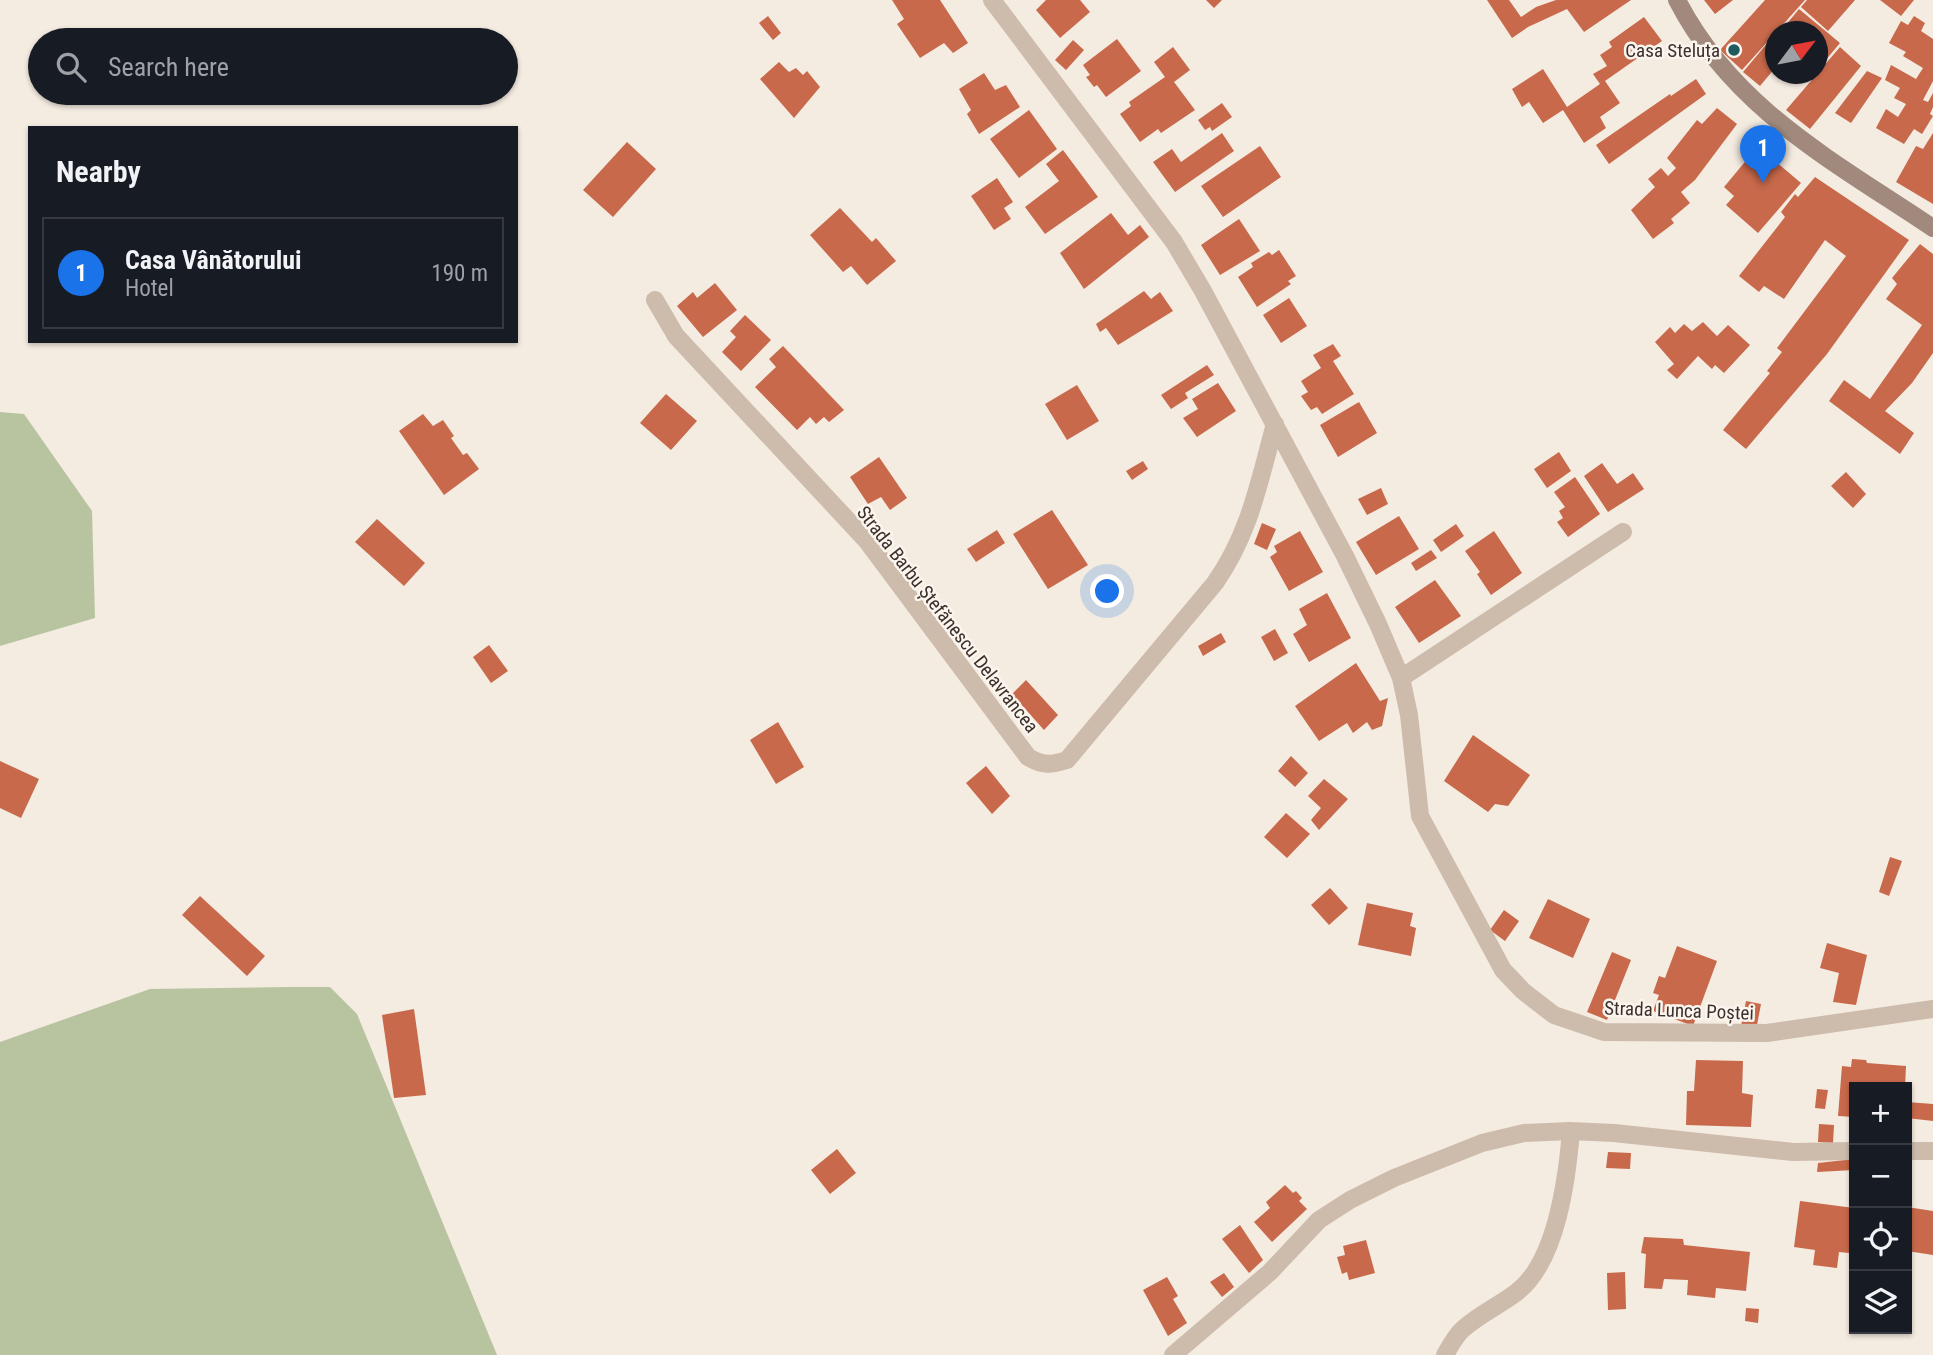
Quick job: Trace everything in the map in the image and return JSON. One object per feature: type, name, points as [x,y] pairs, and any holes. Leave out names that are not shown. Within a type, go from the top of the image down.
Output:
[{"type":"main road","points":[[1677,0],[1721,68],[1759,107],[1794,135],[1933,229]]},
{"type":"street","points":[[992,0],[1174,242],[1345,556],[1401,678],[1623,532]]},
{"type":"street","name":"Strada Barbu Ștefănescu Delavrancea","points":[[655,300],[676,336],[867,541],[1028,757],[1040,764],[1051,765],[1067,760],[1215,583],[1232,558],[1247,525],[1275,424]]},
{"type":"street","name":"Strada Lunca Poștei","points":[[1401,678],[1409,715],[1420,816],[1503,970],[1523,991],[1554,1015],[1604,1032],[1767,1033],[1933,1009]]},
{"type":"street","points":[[1445,1355],[1461,1330],[1518,1292],[1536,1271],[1550,1240],[1567,1178],[1571,1131]]},
{"type":"street","points":[[1173,1355],[1269,1272],[1319,1220],[1350,1200],[1423,1165],[1482,1143],[1524,1133],[1571,1131],[1793,1152],[1849,1152]]},
{"type":"street","points":[[1912,1151],[1933,1151]]},
{"type":"green space","points":[[0,412],[24,414],[92,511],[95,618],[0,646]]},
{"type":"green space","points":[[330,987],[357,1014],[497,1355],[0,1355],[0,1042],[150,989]]},
{"type":"building","points":[[892,0],[940,0],[968,43],[953,53],[944,43],[920,58],[897,24],[904,19]]},
{"type":"building","points":[[1046,0],[1080,0],[1090,12],[1060,38],[1036,10]]},
{"type":"building","points":[[1206,0],[1222,0],[1214,8]]},
{"type":"building","points":[[1487,0],[1509,0],[1521,17],[1536,7],[1556,0],[1631,0],[1584,32],[1567,9],[1528,27],[1512,38]]},
{"type":"building","points":[[1704,0],[1733,0],[1715,14]]},
{"type":"building","name":"Casa Steluța","points":[[1765,0],[1805,0],[1786,21],[1765,21],[1765,44],[1742,70],[1720,50]]},
{"type":"building","points":[[1807,0],[1855,0],[1828,31],[1828,21],[1817,21],[1801,7]]},
{"type":"building","points":[[1880,0],[1914,0],[1901,16]]},
{"type":"building","points":[[1799,9],[1813,21],[1789,21]]},
{"type":"building","points":[[768,16],[781,33],[773,40],[759,23]]},
{"type":"building","points":[[1914,16],[1925,23],[1921,31],[1933,39],[1933,81],[1923,100],[1928,102],[1933,93],[1930,114],[1933,116],[1922,134],[1914,129],[1904,144],[1876,128],[1886,109],[1898,117],[1906,104],[1894,98],[1900,88],[1885,80],[1891,65],[1916,79],[1923,68],[1903,56],[1906,52],[1889,43],[1901,21],[1908,25]]},
{"type":"building","points":[[1644,17],[1662,41],[1605,81],[1620,103],[1600,117],[1606,128],[1584,143],[1563,110],[1543,123],[1529,102],[1522,107],[1512,89],[1543,69],[1567,107],[1600,84],[1593,74],[1607,66],[1600,55],[1612,47],[1609,42]]},
{"type":"building","points":[[1828,33],[1840,43],[1828,57]]},
{"type":"building","points":[[1117,39],[1141,71],[1106,97],[1097,85],[1094,87],[1086,77],[1090,75],[1083,65]]},
{"type":"building","points":[[1073,40],[1084,50],[1066,70],[1055,60]]},
{"type":"building","points":[[1765,46],[1765,80],[1760,86],[1743,72]]},
{"type":"building","points":[[1173,47],[1190,70],[1174,82],[1195,110],[1161,133],[1158,129],[1140,142],[1120,114],[1131,106],[1129,102],[1165,77],[1154,62]]},
{"type":"building","points":[[1840,47],[1861,66],[1810,129],[1786,110],[1808,84],[1828,84],[1828,61]]},
{"type":"building","points":[[779,62],[789,72],[796,68],[803,75],[807,71],[820,87],[794,118],[760,79]]},
{"type":"building","points":[[1867,71],[1882,78],[1851,123],[1835,113]]},
{"type":"building","points":[[984,73],[995,90],[1006,85],[1020,107],[979,134],[967,114],[971,110],[959,89]]},
{"type":"building","points":[[1696,79],[1706,94],[1609,164],[1596,145]]},
{"type":"building","points":[[1222,103],[1232,117],[1212,131],[1210,127],[1205,130],[1198,120]]},
{"type":"building","points":[[1717,108],[1737,124],[1695,180],[1681,192],[1690,203],[1671,219],[1674,223],[1653,239],[1631,210],[1655,187],[1648,179],[1661,168],[1668,176],[1676,168],[1667,158],[1697,120],[1702,124]]},
{"type":"building","points":[[1029,110],[1057,149],[1019,178],[990,139]]},
{"type":"building","points":[[1222,133],[1234,151],[1175,192],[1153,162],[1172,149],[1181,162]]},
{"type":"building","points":[[1933,133],[1933,204],[1896,182],[1916,146],[1923,149]]},
{"type":"building","points":[[627,142],[656,169],[613,217],[583,190]]},
{"type":"building","points":[[1260,146],[1281,177],[1223,217],[1201,186]]},
{"type":"building","points":[[1063,150],[1098,197],[1045,234],[1025,207],[1059,181],[1046,164]]},
{"type":"building","points":[[1768,155],[1801,183],[1758,233],[1726,205],[1734,196],[1724,187],[1749,157],[1759,165]]},
{"type":"building","points":[[1815,177],[1909,240],[1827,354],[1746,449],[1723,430],[1770,373],[1767,371],[1782,352],[1777,348],[1846,256],[1825,240],[1784,299],[1764,286],[1759,292],[1739,276],[1785,217],[1781,212],[1795,194],[1798,197]]},
{"type":"building","points":[[997,178],[1013,202],[1004,208],[1011,219],[994,230],[971,196]]},
{"type":"building","points":[[840,208],[872,242],[876,238],[896,261],[867,285],[851,266],[843,272],[810,235]]},
{"type":"building","points":[[1111,213],[1128,235],[1140,225],[1149,237],[1084,289],[1060,253]]},
{"type":"building","points":[[1239,219],[1260,251],[1220,275],[1201,245]]},
{"type":"building","points":[[1920,244],[1933,254],[1933,353],[1912,383],[1885,411],[1914,433],[1900,454],[1829,401],[1844,380],[1870,399],[1922,325],[1886,299],[1897,284],[1892,278]]},
{"type":"building","points":[[1279,250],[1296,276],[1288,281],[1291,284],[1257,307],[1238,277],[1253,267],[1251,263],[1269,252],[1272,255]]},
{"type":"building","points":[[715,283],[737,310],[703,337],[677,306],[693,292],[697,298]]},
{"type":"building","points":[[1144,291],[1151,299],[1160,292],[1173,311],[1118,345],[1106,328],[1100,332],[1096,324]]},
{"type":"building","points":[[1289,298],[1307,326],[1281,343],[1263,315]]},
{"type":"building","points":[[745,315],[771,340],[741,371],[722,352],[736,337],[730,331]]},
{"type":"building","points":[[1703,322],[1717,336],[1728,325],[1750,345],[1724,373],[1715,365],[1712,369],[1698,356],[1677,379],[1667,370],[1674,364],[1655,342],[1670,327],[1675,333],[1684,324],[1692,331]]},
{"type":"building","points":[[1333,344],[1341,356],[1333,361],[1354,394],[1322,414],[1317,407],[1311,410],[1301,396],[1308,392],[1301,381],[1321,368],[1313,355]]},
{"type":"building","points":[[783,346],[844,410],[829,422],[824,417],[816,424],[810,417],[797,430],[755,387],[776,367],[769,359]]},
{"type":"building","points":[[1207,365],[1214,375],[1185,393],[1188,398],[1171,409],[1161,395]]},
{"type":"building","points":[[1218,383],[1236,411],[1197,437],[1183,418],[1198,409],[1192,399]]},
{"type":"building","points":[[1077,385],[1099,421],[1067,440],[1045,404]]},
{"type":"building","points":[[666,394],[697,421],[671,450],[640,423]]},
{"type":"building","points":[[1359,402],[1377,433],[1338,457],[1320,425]]},
{"type":"building","points":[[423,414],[433,426],[443,420],[463,455],[467,453],[479,469],[444,495],[399,431]]},
{"type":"building","points":[[1559,452],[1571,471],[1547,488],[1534,469]]},
{"type":"building","points":[[879,457],[907,498],[890,510],[881,497],[868,504],[850,477]]},
{"type":"building","points":[[1143,461],[1148,469],[1132,480],[1126,471]]},
{"type":"building","points":[[1602,463],[1617,484],[1633,473],[1644,489],[1608,512],[1584,476]]},
{"type":"building","points":[[1846,472],[1866,494],[1853,508],[1831,486]]},
{"type":"building","points":[[1575,477],[1600,514],[1568,537],[1557,522],[1563,518],[1559,511],[1565,507],[1554,492]]},
{"type":"building","points":[[1381,488],[1388,504],[1367,515],[1358,499]]},
{"type":"building","points":[[1052,510],[1088,565],[1048,589],[1013,534]]},
{"type":"building","points":[[1399,516],[1419,549],[1376,575],[1356,542]]},
{"type":"building","points":[[377,519],[425,563],[404,586],[355,542]]},
{"type":"building","points":[[1262,523],[1276,529],[1267,550],[1254,544]]},
{"type":"building","points":[[1456,524],[1464,536],[1441,552],[1433,540]]},
{"type":"building","points":[[997,530],[1005,543],[976,562],[967,549]]},
{"type":"building","points":[[1300,531],[1323,572],[1289,591],[1270,557],[1277,552],[1274,546]]},
{"type":"building","points":[[1494,531],[1522,573],[1491,595],[1477,574],[1480,572],[1465,551]]},
{"type":"building","points":[[1431,550],[1437,558],[1416,571],[1411,563]]},
{"type":"building","points":[[1435,580],[1461,616],[1419,643],[1395,607]]},
{"type":"building","points":[[1327,593],[1351,638],[1309,662],[1293,634],[1307,625],[1299,609]]},
{"type":"building","points":[[1275,629],[1288,653],[1274,661],[1261,637]]},
{"type":"building","points":[[1221,633],[1226,642],[1203,656],[1198,646]]},
{"type":"building","points":[[489,645],[508,671],[491,683],[473,657]]},
{"type":"building","points":[[1356,663],[1380,701],[1388,698],[1382,726],[1372,730],[1367,722],[1353,733],[1347,723],[1319,741],[1295,706]]},
{"type":"building","points":[[1026,680],[1058,715],[1044,730],[1012,694]]},
{"type":"building","points":[[778,722],[804,767],[776,784],[750,740]]},
{"type":"building","points":[[1473,735],[1530,775],[1508,806],[1495,804],[1488,812],[1444,781]]},
{"type":"building","points":[[1291,756],[1308,773],[1295,787],[1278,771]]},
{"type":"building","points":[[0,761],[39,779],[21,818],[0,808]]},
{"type":"building","points":[[986,766],[1010,796],[992,814],[966,783]]},
{"type":"building","points":[[1324,779],[1348,799],[1319,830],[1311,820],[1321,808],[1308,796]]},
{"type":"building","points":[[1286,813],[1310,834],[1287,858],[1264,837]]},
{"type":"building","points":[[1890,857],[1902,861],[1889,896],[1879,892]]},
{"type":"building","points":[[1330,888],[1348,908],[1329,925],[1311,905]]},
{"type":"building","points":[[200,896],[265,956],[247,976],[182,915]]},
{"type":"building","points":[[1548,899],[1590,919],[1573,958],[1529,938]]},
{"type":"building","points":[[1367,903],[1413,913],[1410,926],[1416,928],[1411,956],[1358,945]]},
{"type":"building","points":[[1504,910],[1519,921],[1505,941],[1490,930]]},
{"type":"building","points":[[1827,943],[1867,955],[1856,1005],[1833,1002],[1839,973],[1820,968]]},
{"type":"building","points":[[1677,946],[1717,961],[1693,1026],[1653,1011],[1659,995],[1653,993],[1659,976],[1665,978]]},
{"type":"building","points":[[1612,952],[1631,960],[1607,1020],[1587,1012]]},
{"type":"building","points":[[1746,1001],[1761,1004],[1757,1025],[1741,1026]]},
{"type":"building","points":[[414,1009],[426,1095],[394,1098],[382,1015]]},
{"type":"building","points":[[1852,1059],[1906,1066],[1905,1082],[1849,1082],[1849,1117],[1838,1116],[1842,1066],[1851,1067]]},
{"type":"building","points":[[1696,1060],[1743,1061],[1742,1093],[1753,1095],[1751,1127],[1686,1125],[1687,1091],[1694,1091]]},
{"type":"building","points":[[1817,1089],[1828,1090],[1825,1109],[1815,1108]]},
{"type":"building","points":[[1912,1102],[1933,1104],[1933,1121],[1912,1119]]},
{"type":"building","points":[[1819,1124],[1834,1125],[1833,1143],[1818,1142]]},
{"type":"building","points":[[837,1149],[856,1173],[830,1194],[811,1170]]},
{"type":"building","points":[[1608,1152],[1631,1153],[1630,1169],[1606,1168]]},
{"type":"building","points":[[1849,1160],[1849,1170],[1817,1172],[1818,1163]]},
{"type":"building","points":[[1285,1185],[1293,1193],[1296,1191],[1302,1198],[1299,1201],[1307,1209],[1272,1242],[1254,1222],[1270,1208],[1266,1202]]},
{"type":"building","points":[[1800,1201],[1849,1207],[1849,1253],[1839,1252],[1837,1268],[1813,1265],[1815,1250],[1794,1247]]},
{"type":"building","points":[[1912,1208],[1933,1211],[1933,1255],[1912,1252]]},
{"type":"building","points":[[1240,1225],[1263,1260],[1249,1273],[1222,1239]]},
{"type":"building","points":[[1644,1237],[1683,1239],[1684,1245],[1750,1252],[1746,1291],[1716,1288],[1715,1298],[1687,1295],[1688,1280],[1664,1279],[1662,1289],[1644,1288],[1646,1254],[1641,1253]]},
{"type":"building","points":[[1366,1240],[1375,1273],[1349,1280],[1347,1272],[1342,1274],[1337,1257],[1345,1255],[1343,1246]]},
{"type":"building","points":[[1625,1272],[1626,1309],[1608,1310],[1607,1273]]},
{"type":"building","points":[[1224,1273],[1234,1287],[1222,1297],[1210,1282]]},
{"type":"building","points":[[1167,1277],[1178,1296],[1173,1299],[1187,1323],[1168,1336],[1143,1290]]},
{"type":"building","points":[[1746,1308],[1759,1309],[1758,1323],[1745,1321]]},
{"type":"place","name":"Casa Steluța","points":[[1734,50]]},
{"type":"place","name":"Casa Vânătorului","points":[[1763,183]]}]
